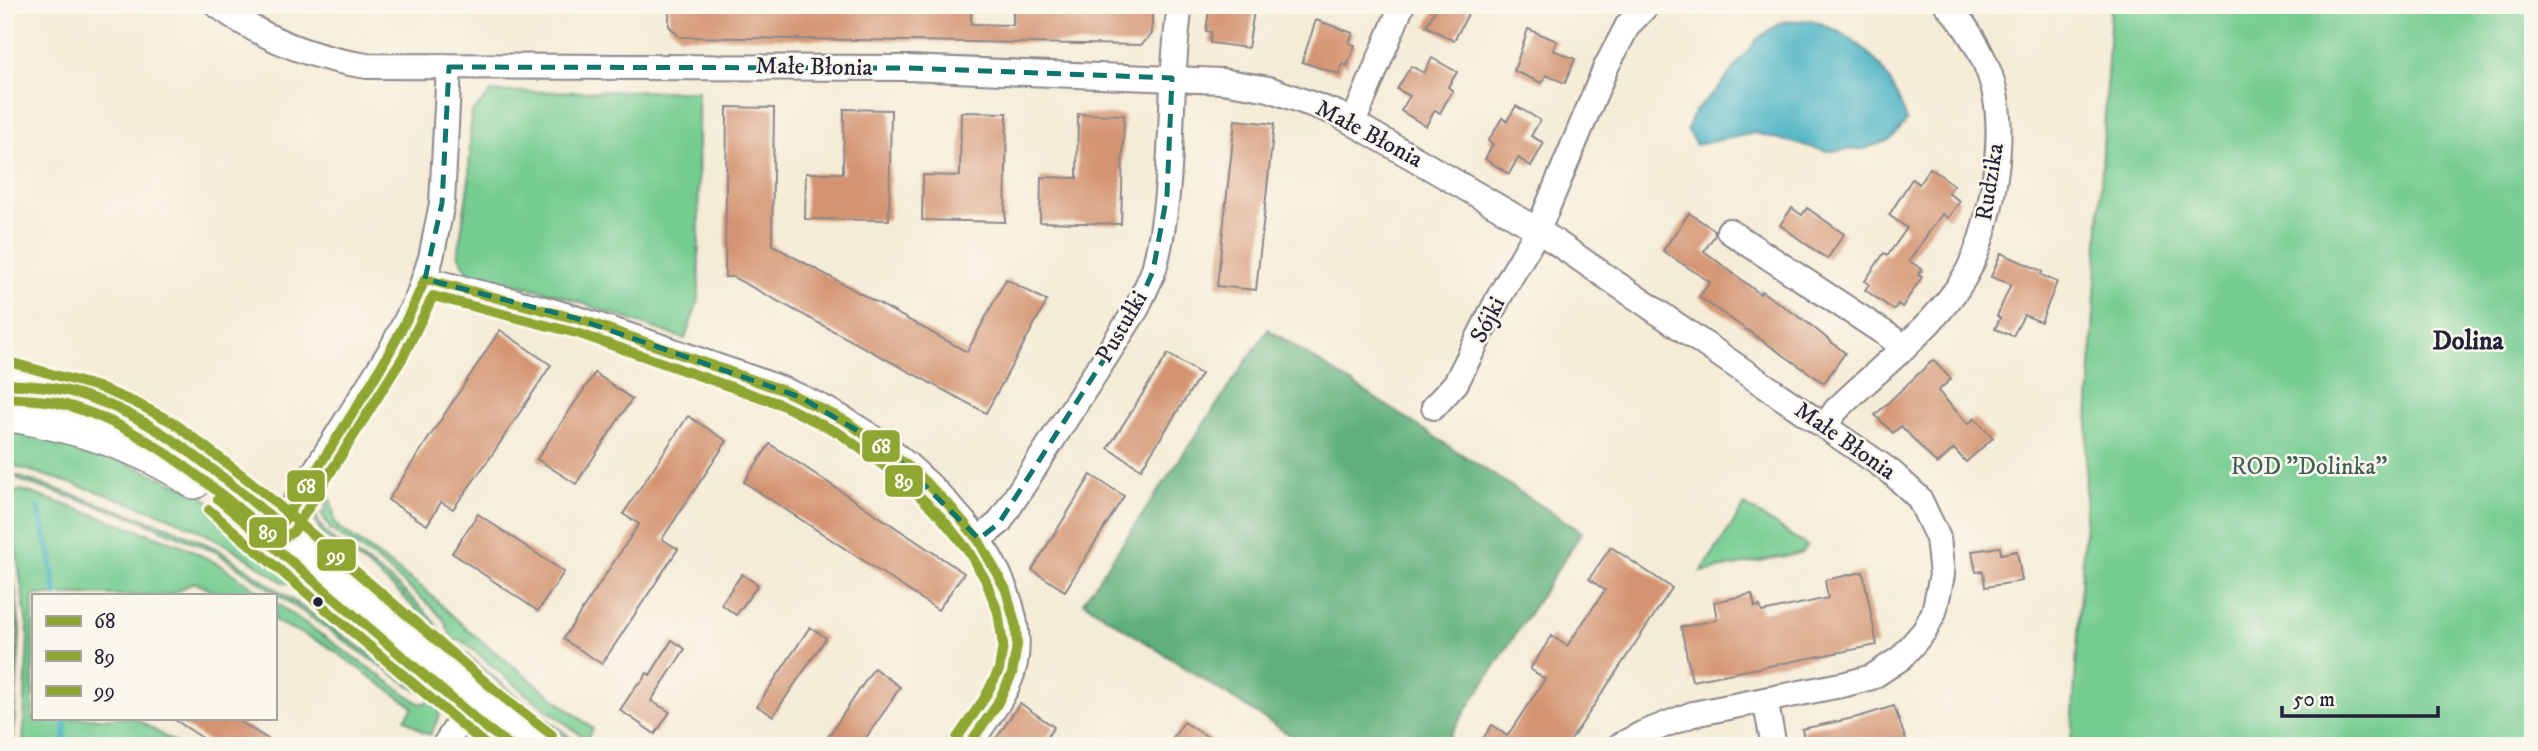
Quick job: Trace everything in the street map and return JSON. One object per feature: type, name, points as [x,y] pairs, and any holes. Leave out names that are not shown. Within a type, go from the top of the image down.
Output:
[{"type":"street","name":"Małe Błonia","points":[[217,5],[260,34],[281,44],[318,57],[368,66],[908,68],[1172,78],[1222,81],[1269,89],[1318,105],[1354,121],[1538,230],[1891,472],[1919,498],[1938,538],[1942,558],[1940,595],[1925,630],[1914,645],[1889,667],[1872,677],[1846,684],[1679,718],[1619,746]]},
{"type":"street","name":"Pustułki","points":[[979,539],[999,523],[1137,308],[1153,271],[1167,195],[1172,78],[1180,5]]},
{"type":"street","points":[[1354,121],[1402,5]]},
{"type":"street","points":[[1538,230],[1606,67],[1628,25],[1647,5]]},
{"type":"street","name":"Rudzika","points":[[1825,426],[1836,410],[1938,314],[1959,286],[1984,226],[1992,193],[1998,130],[1996,98],[1989,71],[1979,51],[1949,6]]},
{"type":"street","points":[[275,533],[391,351],[425,279],[442,203],[449,66]]},
{"type":"street","name":"Sójki","points":[[1434,407],[1456,383],[1499,297],[1538,230]]},
{"type":"street","points":[[1729,231],[1903,346]]},
{"type":"street","points":[[425,279],[575,318],[800,397],[852,424],[887,447],[929,485],[979,539],[1005,587],[1012,619],[1016,655],[1014,668],[968,746]]},
{"type":"street","points":[[5,375],[56,405]]},
{"type":"street","points":[[5,384],[56,405]]},
{"type":"street","points":[[5,429],[29,422],[56,405]]},
{"type":"street","points":[[5,413],[56,405],[113,408],[166,435],[207,465],[275,533],[472,702],[511,746]]},
{"type":"street","points":[[1765,700],[1774,746]]},
{"type":"street","points":[[444,746],[472,702]]},
{"type":"street","points":[[472,702],[543,746]]},
{"type":"highlighted area","points":[[449,67],[908,68],[1172,78],[1167,195],[1153,271],[1137,308],[999,523],[979,539],[887,448],[800,397],[575,318],[425,279],[442,203]]},
{"type":"green space","name":"ROD \"Dolinka\"","points":[[2111,5],[2533,5],[2533,746],[2071,746]]},
{"type":"green space","points":[[698,91],[699,298],[685,339],[553,293],[469,274],[458,254],[469,180],[471,114],[491,92]]},
{"type":"green space","points":[[1268,329],[1582,532],[1443,746],[1307,746],[1083,602]]},
{"type":"green space","points":[[44,428],[200,494],[240,526],[294,583],[284,583],[221,542],[164,515],[15,466],[12,453],[5,446],[5,437],[19,430]]},
{"type":"green space","points":[[14,475],[169,527],[218,549],[424,691],[417,691],[216,552],[133,517],[21,481]]},
{"type":"green space","points":[[22,490],[181,545],[222,566],[264,594],[219,594],[194,582],[172,594],[32,594],[32,720],[138,720],[180,746],[23,746],[28,633],[11,512],[12,497]]},
{"type":"green space","points":[[326,495],[331,501],[336,525],[424,589],[469,631],[593,729],[586,739],[461,640],[453,641],[444,620],[434,609],[375,559],[331,530],[321,513],[327,510],[323,501]]},
{"type":"green space","points":[[1745,505],[1807,546],[1802,553],[1701,572]]},
{"type":"green space","points":[[316,515],[330,537],[376,569],[412,599],[434,622],[447,643],[402,595],[368,566],[323,536],[313,516]]},
{"type":"green space","points":[[5,536],[20,631],[13,746],[18,632]]},
{"type":"green space","points":[[5,579],[12,632],[5,744]]},
{"type":"green space","points":[[276,603],[419,703],[425,703],[431,698],[438,706],[440,715],[430,735],[405,719],[413,707],[326,645],[276,621]]},
{"type":"green space","points":[[460,648],[521,700],[582,746],[561,734],[464,654]]},
{"type":"green space","points":[[995,674],[949,746],[944,746],[991,676]]},
{"type":"water","points":[[1811,20],[1847,36],[1861,46],[1883,71],[1907,121],[1890,140],[1864,149],[1826,151],[1755,133],[1696,145],[1687,130],[1694,112],[1716,91],[1757,39],[1782,22]]},
{"type":"building","points":[[669,5],[971,5],[971,24],[1013,25],[1013,5],[1152,5],[1152,34],[1141,45],[680,37],[669,26]]},
{"type":"building","points":[[1215,5],[1255,5],[1248,48],[1210,43],[1211,32],[1206,31],[1209,9],[1214,10]]},
{"type":"building","points":[[1438,5],[1469,5],[1466,11],[1469,12],[1454,41],[1426,26]]},
{"type":"building","points":[[1316,20],[1353,33],[1349,43],[1355,45],[1347,66],[1342,64],[1339,74],[1302,62]]},
{"type":"building","points":[[1528,29],[1557,41],[1553,50],[1575,59],[1565,83],[1546,75],[1542,83],[1514,71]]},
{"type":"building","points":[[1432,58],[1457,72],[1448,87],[1453,91],[1440,113],[1435,110],[1426,126],[1401,111],[1410,96],[1397,89],[1411,66],[1424,73]]},
{"type":"building","points":[[1516,106],[1540,120],[1531,136],[1544,143],[1531,166],[1518,158],[1509,174],[1485,159],[1493,144],[1488,141],[1502,118],[1507,121]]},
{"type":"building","points":[[727,107],[774,108],[772,245],[967,352],[1006,279],[1047,301],[986,413],[733,277],[725,277]]},
{"type":"building","points":[[844,109],[891,110],[889,220],[805,219],[806,173],[843,173]]},
{"type":"building","points":[[961,112],[1007,113],[1005,222],[922,220],[923,175],[960,176]]},
{"type":"building","points":[[1078,114],[1124,115],[1121,224],[1040,222],[1041,177],[1077,178]]},
{"type":"building","points":[[1235,120],[1274,124],[1256,290],[1217,286]]},
{"type":"building","points":[[1930,168],[1954,185],[1948,193],[1960,201],[1948,218],[1942,214],[1909,261],[1922,269],[1918,275],[1922,277],[1902,307],[1898,304],[1894,310],[1865,290],[1869,284],[1865,281],[1884,253],[1888,255],[1907,228],[1889,215],[1912,179],[1919,184]]},
{"type":"building","points":[[1792,208],[1802,215],[1807,208],[1844,234],[1827,259],[1780,225]]},
{"type":"building","points":[[1689,213],[1714,230],[1715,235],[1704,251],[1760,294],[1761,291],[1808,323],[1845,353],[1824,383],[1699,297],[1710,282],[1663,251]]},
{"type":"building","points":[[2001,253],[2042,271],[2041,275],[2057,282],[2041,322],[2024,315],[2013,336],[1995,329],[2000,318],[1997,316],[2011,284],[1991,277]]},
{"type":"building","points":[[500,330],[551,365],[453,509],[441,502],[427,525],[388,500]]},
{"type":"building","points":[[1168,354],[1201,374],[1141,469],[1108,448]]},
{"type":"building","points":[[1933,360],[1951,379],[1938,391],[1968,424],[1975,418],[1993,438],[1966,462],[1954,449],[1937,464],[1901,426],[1893,433],[1875,415]]},
{"type":"building","points":[[595,373],[632,399],[576,484],[537,459]]},
{"type":"building","points":[[688,416],[727,441],[662,539],[678,549],[602,664],[563,639],[639,524],[623,514]]},
{"type":"building","points":[[770,444],[964,573],[938,610],[744,482]]},
{"type":"building","points":[[1091,475],[1124,496],[1065,591],[1032,570]]},
{"type":"building","points":[[478,514],[564,572],[538,611],[452,553]]},
{"type":"building","points":[[1611,547],[1672,588],[1567,746],[1478,746],[1492,725],[1507,736],[1545,679],[1530,669],[1552,636],[1567,646],[1605,590],[1589,579]]},
{"type":"building","points":[[2000,547],[2001,554],[2017,551],[2022,581],[1985,587],[1983,571],[1976,572],[1972,551]]},
{"type":"building","points":[[1863,572],[1877,645],[1692,681],[1681,627],[1717,620],[1714,602],[1752,594],[1755,607],[1760,606],[1762,612],[1828,598],[1825,580]]},
{"type":"building","points":[[742,574],[758,585],[736,615],[721,604]]},
{"type":"building","points":[[810,627],[826,638],[773,716],[757,706]]},
{"type":"building","points":[[672,640],[685,649],[651,701],[670,712],[655,734],[620,710],[638,683],[640,684],[647,673],[650,675]]},
{"type":"building","points":[[874,668],[900,687],[886,709],[860,746],[822,746]]},
{"type":"building","points":[[1020,703],[1054,727],[1041,746],[991,746]]},
{"type":"building","points":[[1894,706],[1908,746],[1805,746],[1802,729]]},
{"type":"building","points":[[175,720],[237,720],[279,746],[215,746]]},
{"type":"building","points":[[1184,722],[1222,746],[1167,746]]},
{"type":"waterway","points":[[38,509],[50,553],[56,594]]},
{"type":"waterway","points":[[65,720],[65,746]]},
{"type":"transit line","name":"68","points":[[5,384],[53,388],[86,396],[117,408],[175,442],[281,525],[377,374],[425,279],[585,321],[785,391],[846,421],[912,469],[950,506],[979,541],[1006,590],[1016,627],[1017,645],[1012,674],[996,706],[968,746]]},
{"type":"transit line","name":"89","points":[[5,398],[54,402],[115,423],[170,456],[272,536],[281,539],[293,532],[403,357],[433,296],[580,334],[780,404],[839,433],[902,479],[940,516],[967,549],[985,579],[998,612],[1003,645],[999,670],[984,699],[957,738]]},
{"type":"transit line","name":"99","points":[[9,362],[98,387],[174,423],[251,482],[503,697],[552,735]]},
{"type":"transit line","name":"68","points":[[218,499],[485,727],[511,746]]},
{"type":"transit line","name":"89","points":[[209,510],[487,746]]},
{"type":"district","name":"Dolina","points":[[2468,341]]}]
